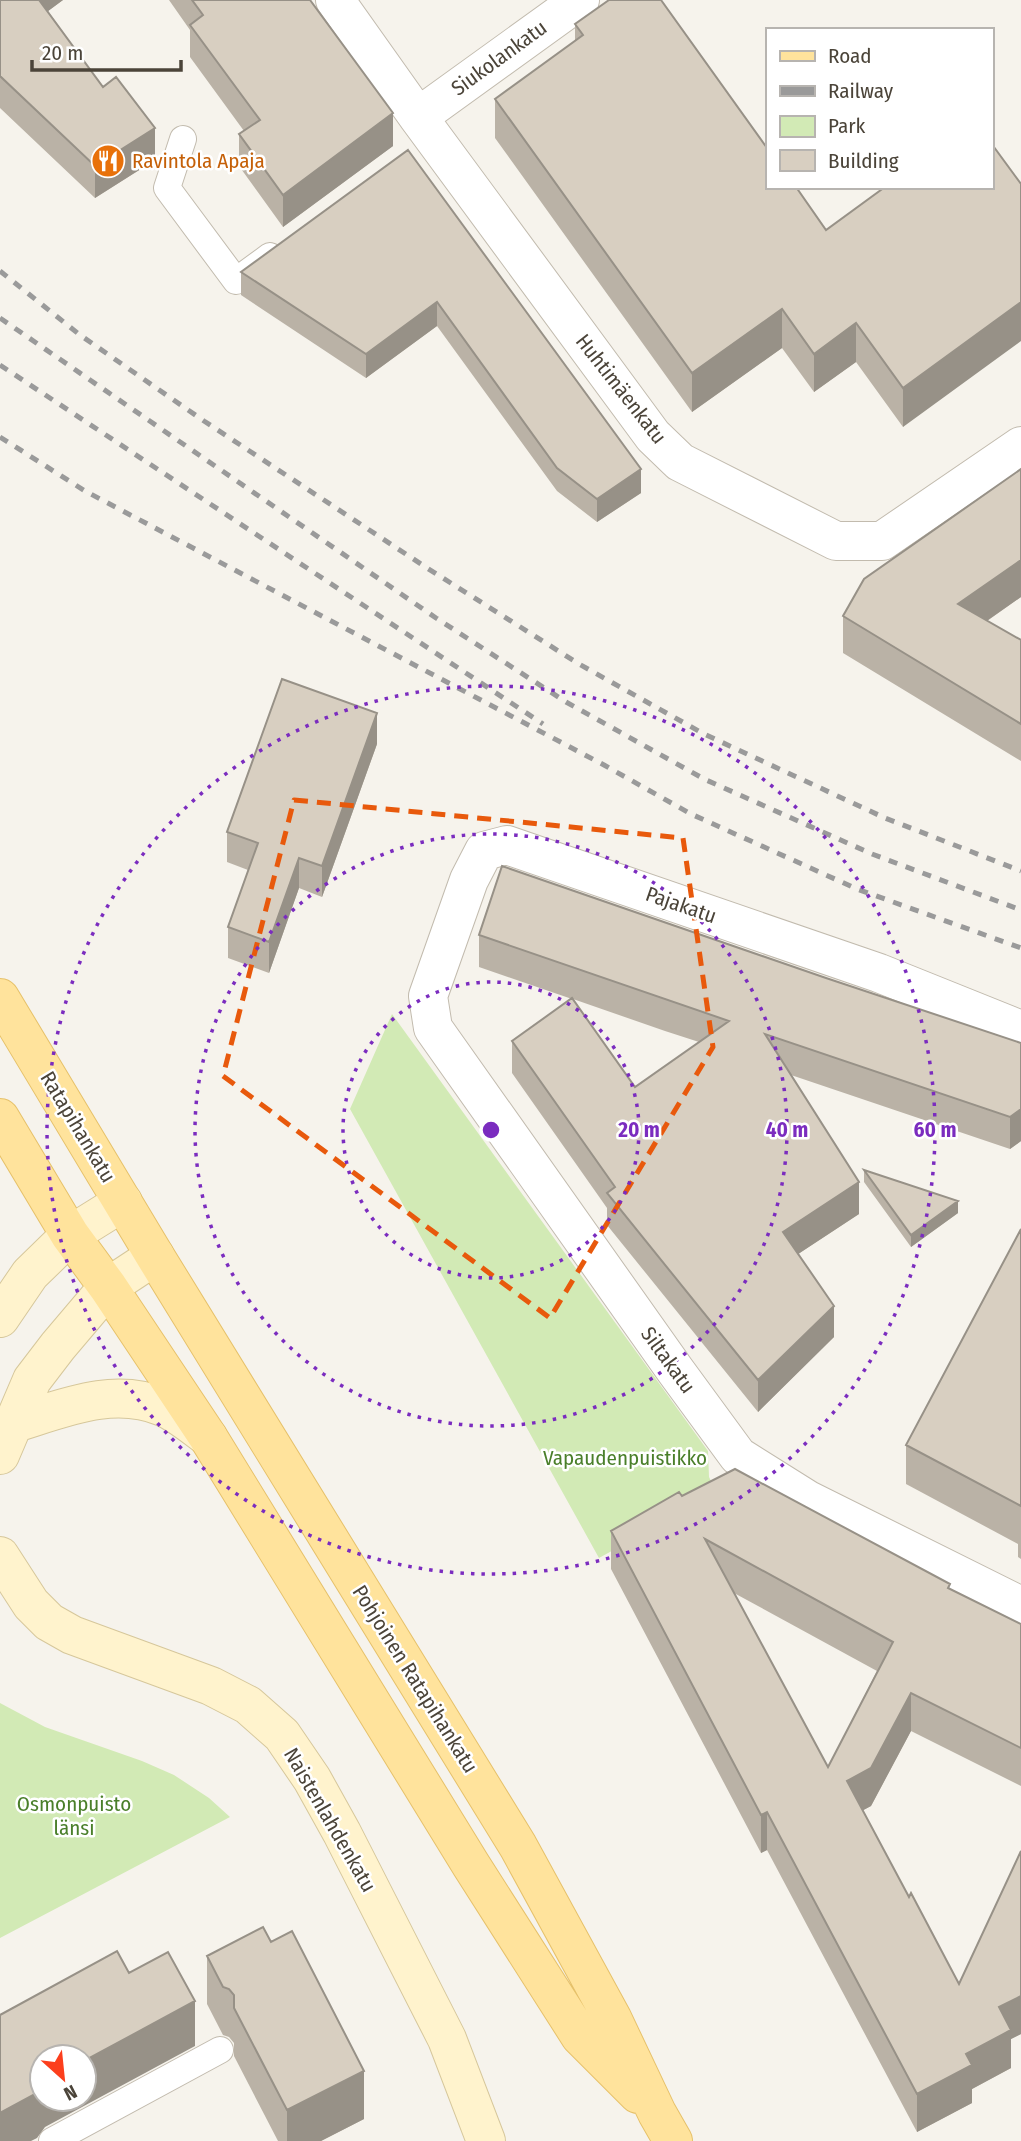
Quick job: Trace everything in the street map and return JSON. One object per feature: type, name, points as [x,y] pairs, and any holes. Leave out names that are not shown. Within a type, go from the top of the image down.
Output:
[{"type":"main road","name":"Ratapihankatu","points":[[0,998],[155,1256]]},
{"type":"main road","points":[[0,1118],[70,1235],[108,1287]]},
{"type":"main road","points":[[0,1318],[30,1274],[70,1235],[123,1202]]},
{"type":"main road","points":[[6,1439],[32,1380],[58,1346],[108,1287],[155,1256]]},
{"type":"main road","name":"Pohjoinen Ratapihankatu","points":[[155,1256],[517,1846],[612,2018],[665,2127]]},
{"type":"main road","name":"Pohjoinen Ratapihankatu","points":[[108,1287],[208,1437],[471,1866],[580,2036],[665,2127]]},
{"type":"main road","points":[[6,1439],[97,1398],[128,1398],[164,1408],[208,1437]]},
{"type":"main road","name":"Naistenlahdenkatu","points":[[0,1556],[31,1604],[49,1622],[72,1635],[223,1692],[248,1705],[282,1735],[312,1779],[342,1833],[447,2039],[486,2141]]},
{"type":"street","name":"Huhtimäenkatu","points":[[335,0],[653,436],[680,462],[836,541],[882,541],[1021,446]]},
{"type":"street","name":"Siukolankatu","points":[[418,117],[580,0]]},
{"type":"street","name":"Pajakatu","points":[[428,996],[469,880],[484,851],[507,845],[879,973],[1021,1030]]},
{"type":"street","name":"Siltakatu","points":[[428,996],[433,1028],[738,1455],[808,1500],[1021,1606]]},
{"type":"lane","points":[[183,139],[167,188],[236,281],[289,242]]},
{"type":"lane","points":[[52,2141],[220,2050]]},
{"type":"highlighted area","points":[[294,800],[683,838],[713,1047],[550,1318],[223,1076]]},
{"type":"green space","name":"Vapaudenpuistikko","points":[[392,1014],[708,1451],[709,1477],[717,1493],[599,1558],[350,1109]]},
{"type":"green space","name":"Osmonpuisto länsi","points":[[0,1703],[45,1727],[174,1775],[209,1798],[230,1817],[0,1938]]},
{"type":"building","points":[[0,0],[39,0],[103,87],[116,77],[155,128],[95,166],[0,76]]},
{"type":"building","points":[[192,0],[310,0],[393,113],[283,195],[239,134],[260,120],[190,25],[203,15]]},
{"type":"building","points":[[609,0],[661,0],[766,147],[766,189],[797,189],[826,230],[882,189],[993,189],[993,146],[1021,184],[1021,302],[903,388],[856,323],[814,354],[782,309],[692,373],[495,99],[583,35],[575,24]]},
{"type":"building","points":[[408,150],[641,469],[597,499],[557,468],[437,302],[366,354],[241,272]]},
{"type":"building","points":[[1021,469],[1021,560],[958,604],[1021,640],[1021,724],[843,616],[864,579]]},
{"type":"building","points":[[282,679],[377,713],[322,866],[299,858],[269,942],[228,927],[258,843],[227,832]]},
{"type":"building","points":[[502,866],[1021,1043],[1021,1109],[1010,1117],[765,1034],[859,1182],[783,1232],[834,1306],[758,1380],[607,1193],[615,1187],[512,1041],[572,998],[635,1087],[729,1021],[479,935]]},
{"type":"building","points":[[864,1170],[958,1201],[911,1235]]},
{"type":"building","points":[[1021,1229],[1021,1506],[906,1445]]},
{"type":"building","points":[[735,1469],[950,1584],[948,1588],[1021,1624],[1021,1748],[911,1693],[871,1768],[847,1781],[959,1984],[1021,1851],[1021,1996],[999,2007],[1011,2030],[966,2054],[972,2065],[917,2094],[767,1812],[761,1815],[611,1531],[679,1492],[682,1496]],"holes":[[[705,1539],[893,1642],[828,1767]]]},
{"type":"building","points":[[263,1927],[271,1942],[292,1931],[364,2071],[287,2110],[234,2008],[234,1995],[223,1987],[207,1956]]},
{"type":"building","points":[[117,1951],[129,1973],[168,1952],[195,2001],[98,2053],[98,2043],[28,2043],[28,2098],[0,2113],[0,2015]]},
{"type":"railway","points":[[0,271],[80,335],[204,421],[579,664],[704,734],[885,818],[1021,871]]},
{"type":"railway","points":[[0,318],[436,618],[566,702],[704,779],[872,854],[1021,910]]},
{"type":"railway","points":[[0,365],[543,724]]},
{"type":"railway","points":[[0,437],[85,491],[604,765],[691,814],[857,889],[1021,948]]},
{"type":"place","name":"Ravintola Apaja","points":[[108,161]]}]
